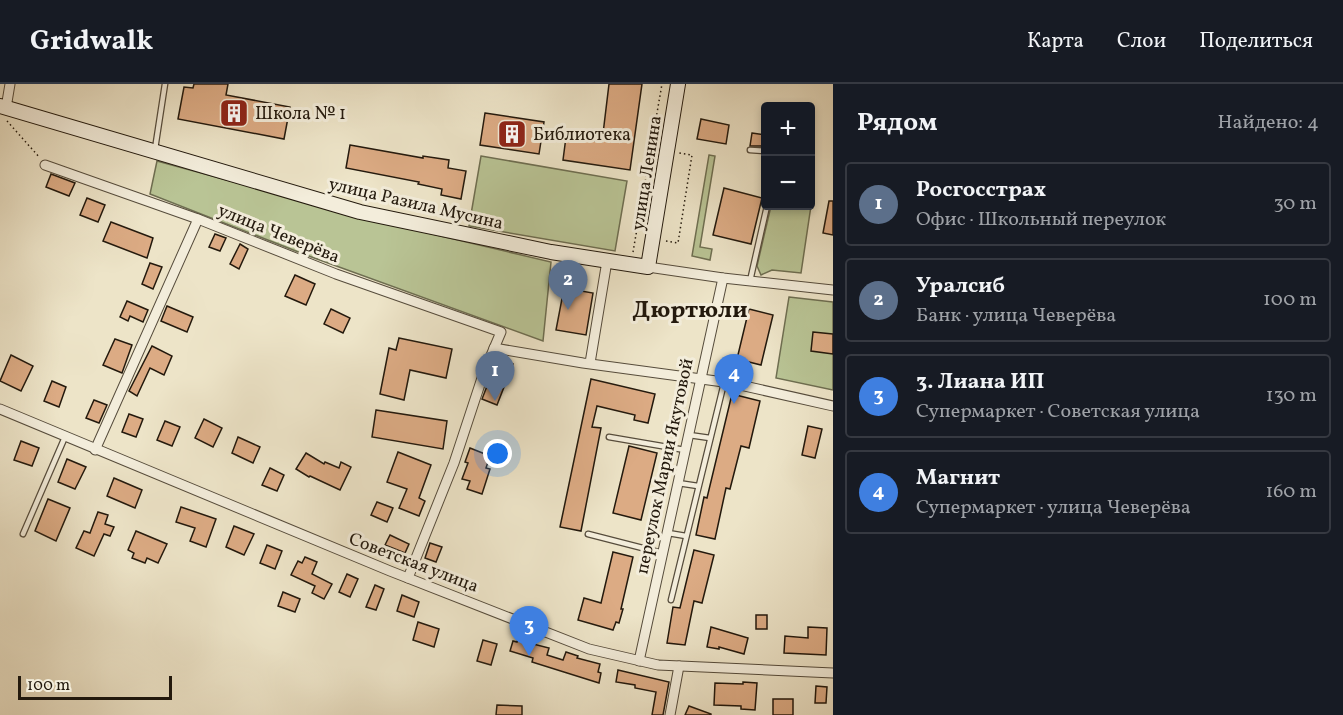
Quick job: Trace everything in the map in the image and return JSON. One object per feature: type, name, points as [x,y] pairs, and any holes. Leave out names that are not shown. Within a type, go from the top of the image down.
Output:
[{"type":"main road","name":"улица Ленина","points":[[648,267],[678,84]]},
{"type":"main road","name":"улица Разила Мусина","points":[[3,110],[360,212],[550,252],[648,267]]},
{"type":"street","points":[[3,110],[10,84]]},
{"type":"street","name":"улица Чеверёва","points":[[45,165],[198,219],[336,274],[501,332],[494,348]]},
{"type":"street","points":[[95,450],[198,219]]},
{"type":"street","points":[[590,363],[607,261]]},
{"type":"street","name":"улица Разила Мусина","points":[[648,267],[833,290]]},
{"type":"street","name":"переулок Марии Якутовой","points":[[639,661],[723,278]]},
{"type":"street","points":[[408,578],[454,463],[494,348],[724,383],[833,406]]},
{"type":"street","name":"Советская улица","points":[[0,409],[65,438],[408,578],[589,649],[658,665],[833,673]]},
{"type":"street","points":[[670,715],[679,666]]},
{"type":"lane","points":[[155,152],[165,84]]},
{"type":"lane","points":[[750,150],[761,151]]},
{"type":"lane","points":[[750,281],[766,210]]},
{"type":"lane","points":[[671,600],[724,383]]},
{"type":"lane","points":[[688,435],[710,438]]},
{"type":"lane","points":[[609,437],[684,450]]},
{"type":"lane","points":[[24,534],[65,438]]},
{"type":"lane","points":[[678,483],[698,486]]},
{"type":"lane","points":[[667,533],[686,536]]},
{"type":"lane","points":[[588,534],[663,553]]},
{"type":"path","points":[[630,264],[662,84]]},
{"type":"path","points":[[3,110],[45,165]]},
{"type":"path","points":[[666,241],[678,243],[692,155],[680,153]]},
{"type":"path","points":[[635,236],[642,237]]},
{"type":"green space","points":[[709,155],[715,156],[700,247],[712,249],[710,260],[692,256]]},
{"type":"green space","points":[[481,156],[627,181],[615,251],[469,226]]},
{"type":"green space","points":[[157,161],[381,222],[551,262],[543,341],[306,255],[150,194]]},
{"type":"green space","points":[[770,210],[810,210],[801,273],[772,270],[761,275],[757,266]]},
{"type":"green space","points":[[789,297],[833,302],[833,390],[776,378]]},
{"type":"building","name":"Школа № 1","points":[[194,84],[228,84],[226,95],[290,107],[284,139],[178,119],[184,87],[193,88]]},
{"type":"building","points":[[609,84],[642,84],[630,170],[563,160],[566,137],[602,142]]},
{"type":"building","name":"Библиотека","points":[[485,113],[544,122],[539,154],[480,145]]},
{"type":"building","points":[[701,119],[729,125],[726,144],[697,139]]},
{"type":"building","points":[[752,133],[761,134],[761,146],[750,146]]},
{"type":"building","points":[[350,145],[423,158],[423,156],[449,160],[448,168],[466,171],[461,199],[441,195],[442,189],[418,184],[419,182],[346,168]]},
{"type":"building","points":[[51,174],[75,183],[69,196],[46,187]]},
{"type":"building","points":[[724,188],[761,198],[751,244],[713,235]]},
{"type":"building","points":[[87,198],[105,205],[98,222],[80,215]]},
{"type":"building","points":[[829,201],[833,201],[833,235],[823,233]]},
{"type":"building","points":[[111,222],[153,238],[147,258],[103,241]]},
{"type":"building","points":[[215,234],[226,238],[220,251],[209,247]]},
{"type":"building","points":[[240,244],[248,249],[239,269],[230,264]]},
{"type":"building","points":[[150,263],[162,267],[153,289],[142,284]]},
{"type":"building","points":[[295,275],[315,284],[306,305],[285,296]]},
{"type":"building","points":[[564,288],[593,293],[586,335],[556,330]]},
{"type":"building","points":[[127,301],[148,310],[143,322],[130,316],[128,321],[120,317]]},
{"type":"building","points":[[167,306],[193,317],[187,332],[161,321]]},
{"type":"building","points":[[331,309],[350,318],[343,333],[324,324]]},
{"type":"building","points":[[749,309],[773,315],[761,365],[737,359]]},
{"type":"building","points":[[813,332],[833,334],[833,354],[811,351]]},
{"type":"building","points":[[399,338],[452,349],[446,378],[410,370],[404,400],[380,394],[389,348],[396,350]]},
{"type":"building","points":[[115,339],[132,345],[122,373],[103,365]]},
{"type":"building","points":[[152,346],[172,356],[164,375],[150,368],[137,396],[129,391]]},
{"type":"building","points":[[11,355],[33,366],[21,391],[0,381]]},
{"type":"building","points":[[498,358],[513,364],[497,405],[482,399]]},
{"type":"building","points":[[591,379],[655,394],[648,423],[634,420],[635,415],[597,406],[592,427],[601,428],[581,531],[560,527]]},
{"type":"building","points":[[52,381],[66,387],[59,407],[44,401]]},
{"type":"building","points":[[732,394],[760,401],[749,448],[741,446],[730,489],[726,488],[715,539],[696,535]]},
{"type":"building","points":[[94,400],[107,405],[99,423],[86,418]]},
{"type":"building","points":[[376,410],[447,421],[443,449],[372,437]]},
{"type":"building","points":[[129,414],[143,419],[136,437],[122,432]]},
{"type":"building","points":[[204,419],[222,428],[213,447],[195,438]]},
{"type":"building","points":[[165,421],[180,427],[172,446],[157,440]]},
{"type":"building","points":[[808,426],[822,429],[815,458],[802,455]]},
{"type":"building","points":[[238,437],[260,447],[253,463],[232,453]]},
{"type":"building","points":[[21,441],[39,448],[32,466],[14,460]]},
{"type":"building","points":[[629,446],[657,453],[641,520],[613,513]]},
{"type":"building","points":[[470,448],[490,456],[486,468],[490,469],[482,494],[467,489],[470,481],[462,479],[468,463],[465,462]]},
{"type":"building","points":[[398,452],[431,465],[419,498],[425,501],[419,516],[399,508],[407,489],[387,482]]},
{"type":"building","points":[[306,453],[324,464],[325,462],[339,468],[341,462],[351,467],[340,490],[296,469]]},
{"type":"building","points":[[67,459],[86,467],[75,489],[58,482]]},
{"type":"building","points":[[270,468],[284,475],[277,491],[262,485]]},
{"type":"building","points":[[114,478],[142,490],[135,508],[107,496]]},
{"type":"building","points":[[48,499],[70,508],[56,541],[35,531]]},
{"type":"building","points":[[377,502],[393,508],[387,522],[371,515]]},
{"type":"building","points":[[181,507],[216,519],[206,547],[190,541],[195,528],[176,522]]},
{"type":"building","points":[[98,512],[108,515],[105,524],[114,527],[110,536],[104,534],[94,556],[76,548],[84,531],[90,533]]},
{"type":"building","points":[[234,526],[254,534],[244,555],[226,547]]},
{"type":"building","points":[[136,531],[167,544],[158,563],[147,558],[145,563],[132,558],[134,553],[128,550]]},
{"type":"building","points":[[390,535],[409,544],[405,553],[385,545]]},
{"type":"building","points":[[430,543],[442,547],[436,562],[425,558]]},
{"type":"building","points":[[267,545],[282,551],[275,569],[260,563]]},
{"type":"building","points":[[694,550],[714,555],[702,603],[694,601],[685,645],[667,643],[673,607],[680,608]]},
{"type":"building","points":[[613,552],[633,557],[621,609],[623,609],[619,623],[616,622],[613,630],[578,620],[584,598],[601,603]]},
{"type":"building","points":[[305,557],[317,562],[312,574],[332,584],[324,599],[312,593],[315,586],[291,575],[298,561],[302,563]]},
{"type":"building","points":[[347,574],[358,579],[350,597],[339,592]]},
{"type":"building","points":[[375,585],[384,589],[376,610],[366,607]]},
{"type":"building","points":[[283,592],[300,599],[295,612],[278,606]]},
{"type":"building","points":[[402,595],[419,602],[414,617],[397,611]]},
{"type":"building","points":[[756,615],[767,615],[767,629],[756,629]]},
{"type":"building","points":[[418,622],[439,629],[434,647],[413,640]]},
{"type":"building","points":[[711,627],[748,638],[744,654],[719,647],[719,649],[707,647]]},
{"type":"building","points":[[808,627],[827,628],[826,655],[784,653],[785,636],[808,638]]},
{"type":"building","points":[[519,636],[530,640],[529,643],[549,648],[547,655],[563,660],[566,652],[578,656],[577,658],[600,664],[599,683],[532,662],[533,658],[510,651],[513,641],[517,642]]},
{"type":"building","points":[[483,640],[497,644],[491,665],[477,661]]},
{"type":"building","points":[[618,670],[669,682],[663,715],[652,715],[656,692],[616,682]]},
{"type":"building","points":[[743,682],[757,683],[755,710],[741,709],[741,706],[714,705],[715,683],[743,684]]},
{"type":"building","points":[[816,686],[827,687],[826,703],[815,703]]},
{"type":"building","points":[[773,699],[793,699],[793,715],[773,715]]},
{"type":"building","points":[[497,705],[522,706],[522,715],[496,715]]},
{"type":"building","points":[[689,706],[711,714],[711,715],[685,715]]},
{"type":"place","name":"Школа № 1","points":[[234,113]]},
{"type":"place","name":"Библиотека","points":[[512,134]]},
{"type":"place","name":"Уралсиб","points":[[568,310]]},
{"type":"place","name":"Росгосстрах","points":[[495,401]]},
{"type":"place","name":"Магнит","points":[[734,404]]},
{"type":"place","name":"3. Лиана ИП","points":[[529,656]]},
{"type":"district","name":"Дюртюли","points":[[690,309]]}]
